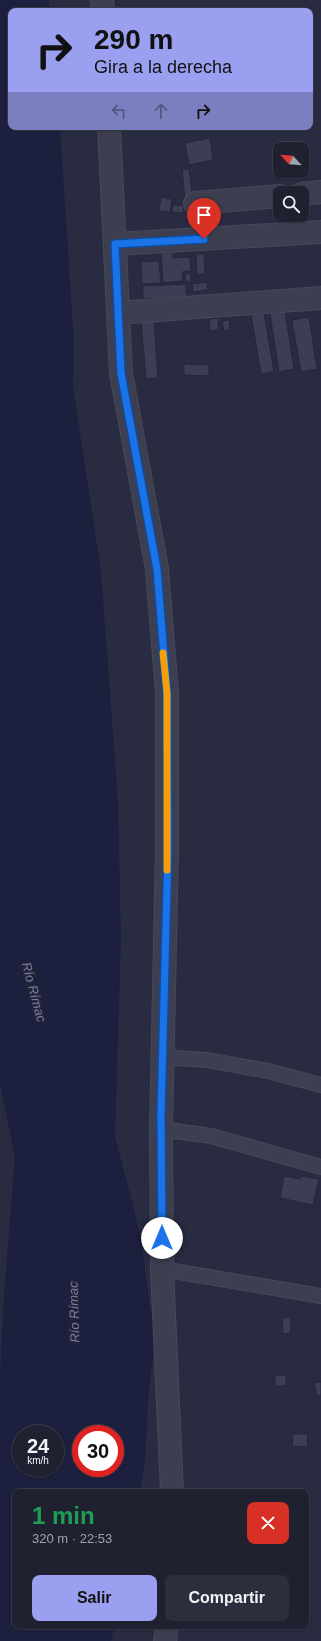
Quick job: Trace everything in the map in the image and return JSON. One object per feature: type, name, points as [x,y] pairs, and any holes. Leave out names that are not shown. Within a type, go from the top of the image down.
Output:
[{"type":"street","points":[[109,130],[121,373],[157,569],[167,693],[168,849],[161,1130],[162,1268],[172,1489]]},
{"type":"street","points":[[309,193],[321,192]]},
{"type":"street","points":[[196,203],[273,197]]},
{"type":"street","points":[[115,244],[321,232]]},
{"type":"street","points":[[118,313],[321,298]]},
{"type":"street","points":[[166,1641],[168,1629]]},
{"type":"lane","points":[[162,1057],[208,1060],[268,1071],[321,1085]]},
{"type":"lane","points":[[161,1130],[211,1136],[321,1167]]},
{"type":"lane","points":[[162,1268],[321,1296]]},
{"type":"water","name":"Río Rímac","points":[[0,0],[49,0],[50,8],[8,8],[8,130],[60,130],[74,343],[73,387],[101,571],[118,801],[121,940],[115,1136],[140,1233],[155,1340],[148,1399],[145,1462],[140,1489],[12,1489],[12,1629],[114,1629],[111,1641],[0,1641],[0,1373],[4,1294],[15,1157],[0,1083]]},
{"type":"building","points":[[210,138],[213,160],[189,165],[185,143]]},
{"type":"building","points":[[189,169],[192,193],[200,192],[185,200],[182,170]]},
{"type":"building","points":[[161,197],[172,199],[170,212],[159,211]]},
{"type":"building","points":[[173,205],[184,206],[183,213],[172,212]]},
{"type":"building","points":[[173,252],[173,258],[190,257],[191,271],[182,272],[183,281],[163,283],[161,253]]},
{"type":"building","points":[[196,254],[204,254],[205,274],[197,274]]},
{"type":"building","points":[[159,261],[161,283],[142,284],[141,262]]},
{"type":"building","points":[[190,273],[191,281],[186,282],[185,274]]},
{"type":"building","points":[[207,282],[208,290],[193,292],[192,284]]},
{"type":"building","points":[[186,284],[187,297],[143,299],[143,286]]},
{"type":"building","points":[[285,311],[294,369],[279,372],[270,314]]},
{"type":"building","points":[[264,313],[274,372],[261,374],[251,315]]},
{"type":"building","points":[[309,317],[317,369],[301,372],[292,320]]},
{"type":"building","points":[[218,318],[219,330],[210,331],[209,319]]},
{"type":"building","points":[[154,320],[158,378],[146,379],[141,321]]},
{"type":"building","points":[[229,320],[230,330],[224,331],[222,321]]},
{"type":"building","points":[[184,364],[209,365],[209,376],[184,375]]},
{"type":"building","points":[[284,1176],[300,1179],[301,1176],[319,1179],[313,1205],[280,1198]]},
{"type":"building","points":[[290,1317],[291,1333],[283,1334],[282,1318]]},
{"type":"building","points":[[275,1375],[286,1375],[286,1386],[275,1386]]},
{"type":"building","points":[[321,1382],[321,1395],[317,1396],[314,1383]]},
{"type":"building","points":[[293,1434],[308,1434],[307,1447],[292,1446]]},
{"type":"slow traffic","points":[[163,653],[167,693],[167,870]]},
{"type":"route","points":[[162,1238],[161,1115],[168,849],[167,693],[157,569],[121,373],[115,244],[204,239]]}]
